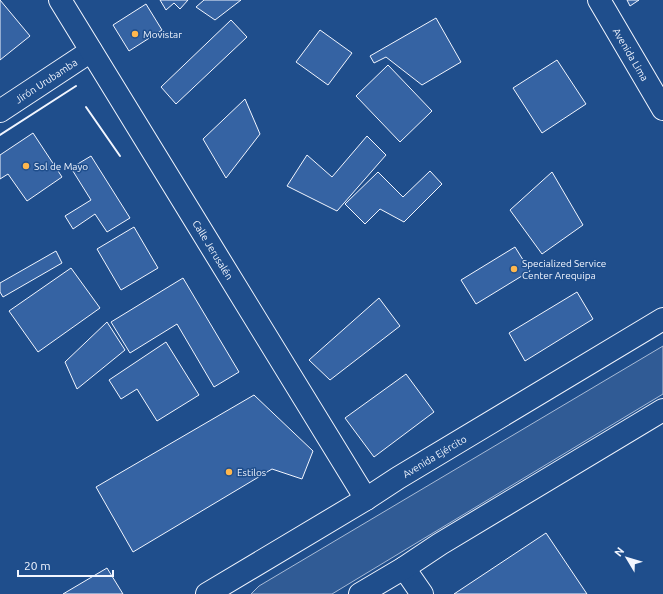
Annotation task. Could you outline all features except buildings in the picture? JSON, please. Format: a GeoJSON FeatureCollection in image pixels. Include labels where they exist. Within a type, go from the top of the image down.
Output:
{"type":"FeatureCollection","features":[{"type":"Feature","properties":{"kind":"main road","name":"Calle Jerusalén"},"geometry":{"type":"LineString","coordinates":[[60,0],[366,500]]}},
{"type":"Feature","properties":{"kind":"main road","name":"Avenida Lima"},"geometry":{"type":"LineString","coordinates":[[599,0],[663,109]]}},
{"type":"Feature","properties":{"kind":"main road","name":"Jirón Urubamba"},"geometry":{"type":"LineString","coordinates":[[0,111],[91,51]]}},
{"type":"Feature","properties":{"kind":"main road","name":"Avenida Ejército"},"geometry":{"type":"LineString","coordinates":[[218,591],[366,500],[398,478],[663,319]]}},
{"type":"Feature","properties":{"kind":"main road"},"geometry":{"type":"LineString","coordinates":[[360,594],[404,568],[440,544],[663,410]]}},
{"type":"Feature","properties":{"kind":"main road"},"geometry":{"type":"LineString","coordinates":[[404,568],[422,594]]}},
{"type":"Feature","properties":{"kind":"shaded area"},"geometry":{"type":"Polygon","coordinates":[[[663,346],[663,394],[332,594],[251,594],[259,586],[663,346]]]}},
{"type":"Feature","properties":{"kind":"wall"},"geometry":{"type":"LineString","coordinates":[[0,135],[76,86]]}},
{"type":"Feature","properties":{"kind":"wall"},"geometry":{"type":"LineString","coordinates":[[86,107],[120,156]]}},
{"type":"Feature","properties":{"kind":"place","name":"Movistar"},"geometry":{"type":"Point","coordinates":[135,34]}},
{"type":"Feature","properties":{"kind":"place","name":"Sol de Mayo"},"geometry":{"type":"Point","coordinates":[26,166]}},
{"type":"Feature","properties":{"kind":"place","name":"Specialized Service Center Arequipa"},"geometry":{"type":"Point","coordinates":[514,269]}},
{"type":"Feature","properties":{"kind":"place","name":"Estilos"},"geometry":{"type":"Point","coordinates":[229,472]}}]}
